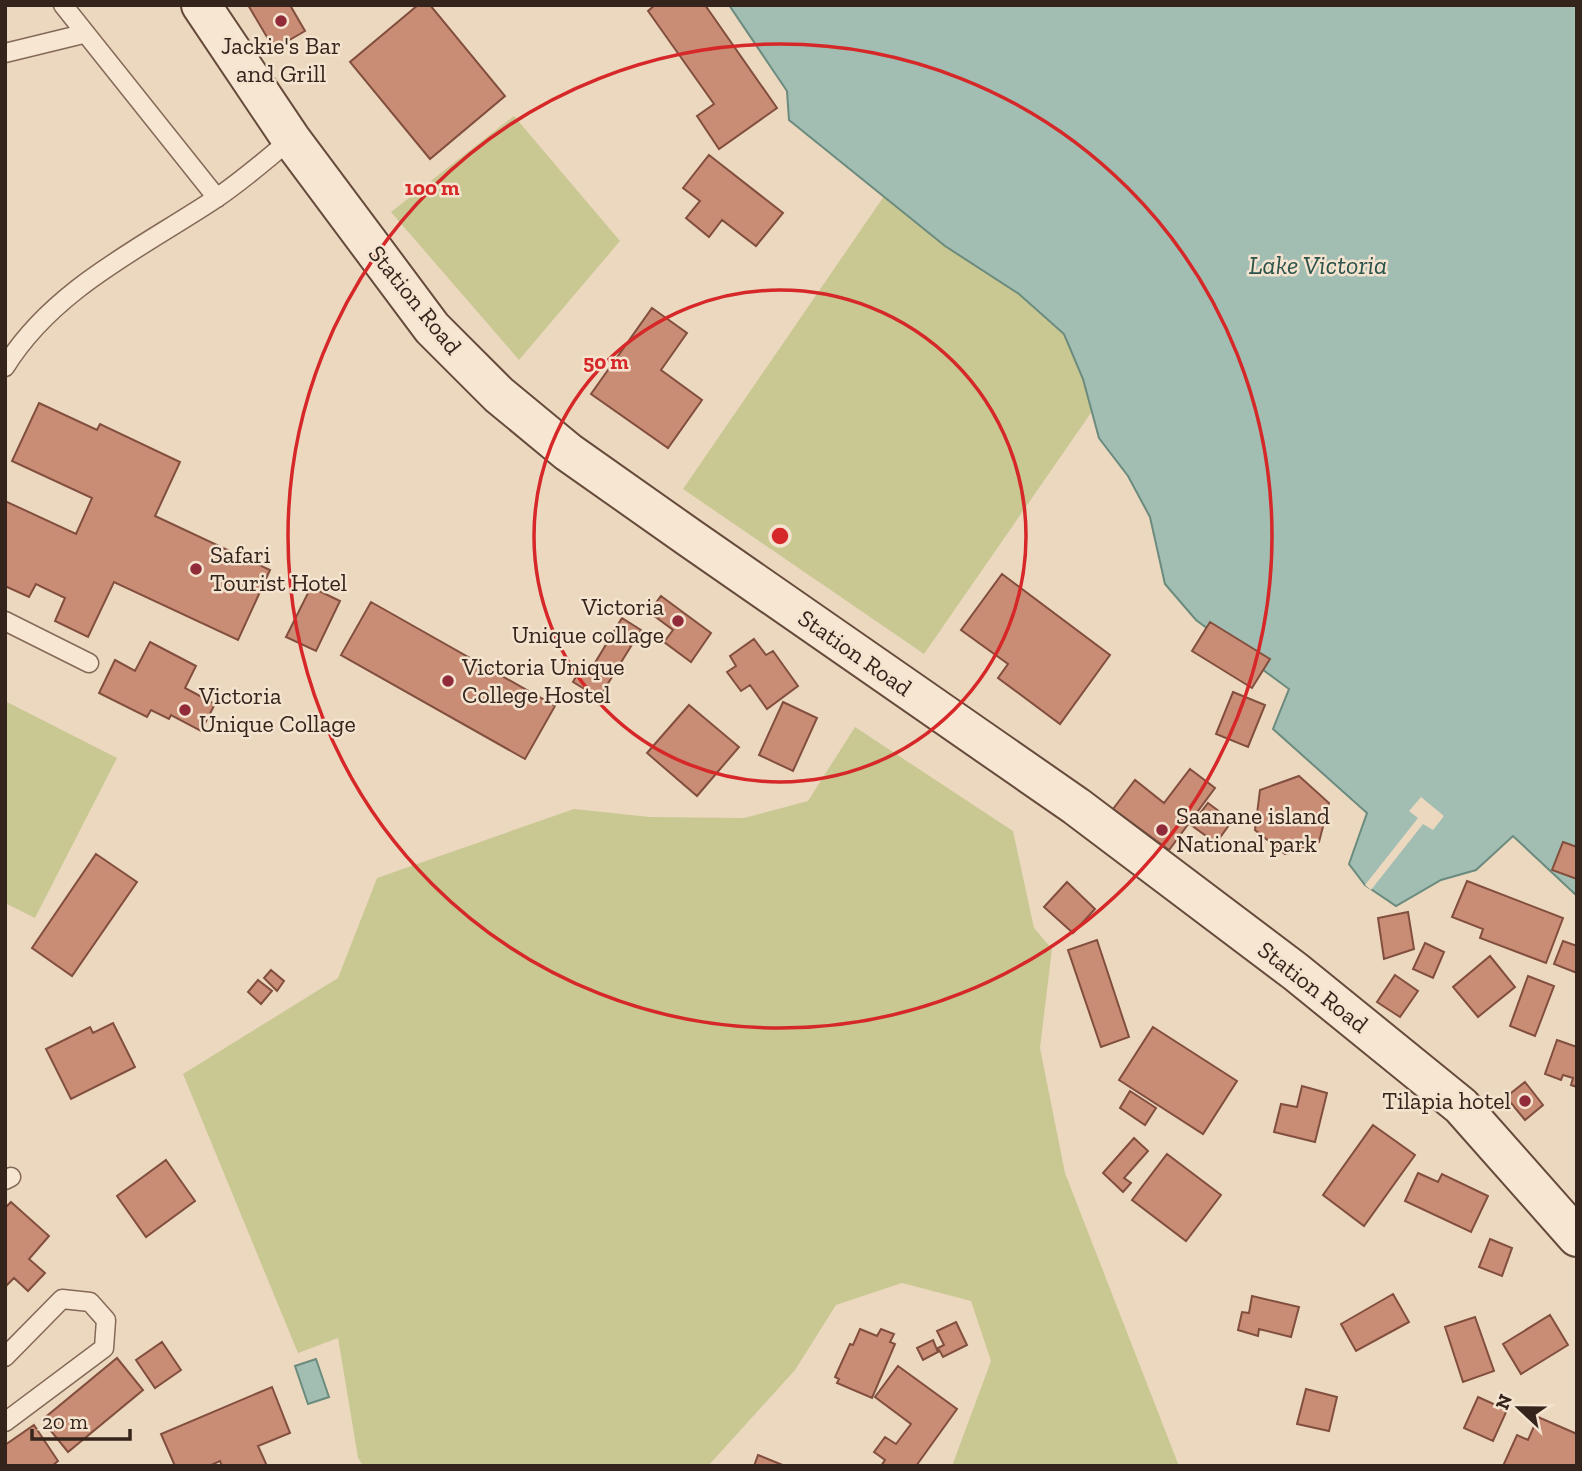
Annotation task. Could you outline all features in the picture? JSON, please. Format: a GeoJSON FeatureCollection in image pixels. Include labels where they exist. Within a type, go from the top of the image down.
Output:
{"type":"FeatureCollection","features":[{"type":"Feature","properties":{"kind":"street","name":"Station Road"},"geometry":{"type":"LineString","coordinates":[[201,5],[291,139],[432,328],[499,396],[568,452],[1076,806],[1318,989],[1461,1105],[1577,1237]]}},
{"type":"Feature","properties":{"kind":"lane"},"geometry":{"type":"LineString","coordinates":[[63,5],[83,34],[217,198]]}},
{"type":"Feature","properties":{"kind":"lane"},"geometry":{"type":"LineString","coordinates":[[5,53],[83,34]]}},
{"type":"Feature","properties":{"kind":"lane"},"geometry":{"type":"LineString","coordinates":[[5,367],[15,351],[58,304],[127,253],[217,198],[291,139]]}},
{"type":"Feature","properties":{"kind":"lane"},"geometry":{"type":"LineString","coordinates":[[5,621],[89,663]]}},
{"type":"Feature","properties":{"kind":"lane"},"geometry":{"type":"LineString","coordinates":[[5,1357],[62,1299],[90,1302],[106,1320],[104,1349],[5,1422]]}},
{"type":"Feature","properties":{"kind":"shaded area"},"geometry":{"type":"Polygon","coordinates":[[[514,116],[620,241],[519,360],[391,212],[514,116]]]}},
{"type":"Feature","properties":{"kind":"shaded area"},"geometry":{"type":"Polygon","coordinates":[[[893,183],[1122,368],[924,654],[683,489],[893,183]]]}},
{"type":"Feature","properties":{"kind":"shaded area"},"geometry":{"type":"Polygon","coordinates":[[[5,701],[117,758],[35,918],[5,903],[5,701]]]}},
{"type":"Feature","properties":{"kind":"shaded area"},"geometry":{"type":"Polygon","coordinates":[[[855,727],[1013,831],[1034,928],[1052,949],[1040,1048],[1065,1173],[1179,1466],[952,1466],[991,1361],[971,1301],[902,1283],[836,1305],[795,1370],[708,1466],[363,1466],[358,1458],[338,1338],[298,1353],[183,1074],[338,978],[377,878],[574,809],[650,817],[744,818],[808,801],[855,727]]]}},
{"type":"Feature","properties":{"kind":"water","name":"Lake Victoria"},"geometry":{"type":"Polygon","coordinates":[[[729,5],[1577,5],[1577,896],[1513,836],[1476,870],[1441,880],[1396,906],[1365,885],[1349,864],[1367,813],[1273,729],[1289,689],[1196,620],[1165,584],[1150,517],[1128,476],[1099,438],[1083,379],[1064,334],[1019,294],[945,246],[789,120],[787,91],[729,5]]]}},
{"type":"Feature","properties":{"kind":"water"},"geometry":{"type":"Polygon","coordinates":[[[316,1359],[329,1397],[308,1404],[295,1366],[316,1359]]]}},
{"type":"Feature","properties":{"kind":"pier"},"geometry":{"type":"Polygon","coordinates":[[[1421,797],[1444,816],[1433,830],[1423,824],[1371,890],[1365,885],[1418,818],[1409,811],[1421,797]]]}},
{"type":"Feature","properties":{"kind":"building"},"geometry":{"type":"Polygon","coordinates":[[[248,5],[290,5],[305,31],[274,49],[248,5]]]}},
{"type":"Feature","properties":{"kind":"building"},"geometry":{"type":"Polygon","coordinates":[[[418,5],[430,5],[505,96],[430,159],[350,62],[418,5]]]}},
{"type":"Feature","properties":{"kind":"building"},"geometry":{"type":"Polygon","coordinates":[[[655,5],[705,5],[777,108],[719,149],[697,116],[714,104],[648,11],[655,5]]]}},
{"type":"Feature","properties":{"kind":"building"},"geometry":{"type":"Polygon","coordinates":[[[709,155],[783,213],[756,246],[722,220],[709,237],[686,218],[700,201],[683,188],[709,155]]]}},
{"type":"Feature","properties":{"kind":"building"},"geometry":{"type":"Polygon","coordinates":[[[652,308],[687,333],[661,370],[702,400],[668,448],[591,394],[652,308]]]}},
{"type":"Feature","properties":{"kind":"building"},"geometry":{"type":"Polygon","coordinates":[[[39,403],[97,430],[100,424],[180,462],[155,516],[270,570],[238,640],[114,582],[88,637],[55,621],[65,598],[36,584],[29,597],[5,586],[5,501],[76,534],[92,498],[12,461],[39,403]]]}},
{"type":"Feature","properties":{"kind":"building"},"geometry":{"type":"Polygon","coordinates":[[[1002,574],[1110,655],[1060,724],[998,678],[1008,664],[961,630],[1002,574]]]}},
{"type":"Feature","properties":{"kind":"building"},"geometry":{"type":"Polygon","coordinates":[[[311,587],[340,601],[316,651],[286,637],[311,587]]]}},
{"type":"Feature","properties":{"kind":"building","name":"Victoria Unique collage"},"geometry":{"type":"Polygon","coordinates":[[[661,596],[711,633],[691,662],[664,642],[673,630],[649,612],[661,596]]]}},
{"type":"Feature","properties":{"kind":"building","name":"Victoria Unique College Hostel"},"geometry":{"type":"Polygon","coordinates":[[[371,602],[555,706],[525,759],[341,655],[371,602]]]}},
{"type":"Feature","properties":{"kind":"building"},"geometry":{"type":"Polygon","coordinates":[[[622,618],[641,630],[599,698],[573,682],[582,666],[590,671],[622,618]]]}},
{"type":"Feature","properties":{"kind":"building"},"geometry":{"type":"Polygon","coordinates":[[[1210,622],[1270,659],[1252,688],[1192,651],[1210,622]]]}},
{"type":"Feature","properties":{"kind":"building","name":"Victoria Unique Collage"},"geometry":{"type":"Polygon","coordinates":[[[754,639],[766,655],[773,651],[798,686],[767,709],[750,685],[741,691],[727,672],[736,666],[730,656],[754,639]]]}},
{"type":"Feature","properties":{"kind":"building","name":"Victoria Unique Collage"},"geometry":{"type":"Polygon","coordinates":[[[150,642],[196,666],[185,688],[215,704],[201,731],[171,715],[169,719],[151,710],[147,717],[99,693],[115,660],[135,671],[150,642]]]}},
{"type":"Feature","properties":{"kind":"building"},"geometry":{"type":"Polygon","coordinates":[[[1233,692],[1265,705],[1248,747],[1216,734],[1233,692]]]}},
{"type":"Feature","properties":{"kind":"building"},"geometry":{"type":"Polygon","coordinates":[[[783,702],[817,718],[793,771],[759,755],[783,702]]]}},
{"type":"Feature","properties":{"kind":"building","name":"Victoria Unique Collage"},"geometry":{"type":"Polygon","coordinates":[[[689,705],[739,747],[697,796],[647,753],[689,705]]]}},
{"type":"Feature","properties":{"kind":"building","name":"Saanane island National park"},"geometry":{"type":"Polygon","coordinates":[[[1190,769],[1215,788],[1169,850],[1113,809],[1135,780],[1164,803],[1190,769]]]}},
{"type":"Feature","properties":{"kind":"building"},"geometry":{"type":"Polygon","coordinates":[[[1299,776],[1329,803],[1319,842],[1285,854],[1255,830],[1260,790],[1299,776]]]}},
{"type":"Feature","properties":{"kind":"building"},"geometry":{"type":"Polygon","coordinates":[[[1208,803],[1232,821],[1216,843],[1191,825],[1208,803]]]}},
{"type":"Feature","properties":{"kind":"building"},"geometry":{"type":"Polygon","coordinates":[[[1563,842],[1577,847],[1577,879],[1552,870],[1563,842]]]}},
{"type":"Feature","properties":{"kind":"building"},"geometry":{"type":"Polygon","coordinates":[[[96,854],[137,882],[72,976],[32,948],[96,854]]]}},
{"type":"Feature","properties":{"kind":"building"},"geometry":{"type":"Polygon","coordinates":[[[1467,881],[1563,918],[1546,963],[1480,938],[1483,929],[1452,917],[1467,881]]]}},
{"type":"Feature","properties":{"kind":"building"},"geometry":{"type":"Polygon","coordinates":[[[1067,882],[1095,909],[1073,933],[1044,907],[1067,882]]]}},
{"type":"Feature","properties":{"kind":"building"},"geometry":{"type":"Polygon","coordinates":[[[1408,912],[1414,949],[1384,959],[1378,918],[1408,912]]]}},
{"type":"Feature","properties":{"kind":"building"},"geometry":{"type":"Polygon","coordinates":[[[1097,940],[1129,1037],[1101,1047],[1068,950],[1097,940]]]}},
{"type":"Feature","properties":{"kind":"building"},"geometry":{"type":"Polygon","coordinates":[[[1563,941],[1577,946],[1577,973],[1554,964],[1563,941]]]}},
{"type":"Feature","properties":{"kind":"building"},"geometry":{"type":"Polygon","coordinates":[[[1425,943],[1444,952],[1433,978],[1413,969],[1425,943]]]}},
{"type":"Feature","properties":{"kind":"building"},"geometry":{"type":"Polygon","coordinates":[[[1490,956],[1515,987],[1478,1017],[1453,987],[1490,956]]]}},
{"type":"Feature","properties":{"kind":"building"},"geometry":{"type":"Polygon","coordinates":[[[271,970],[284,981],[277,991],[264,978],[271,970]]]}},
{"type":"Feature","properties":{"kind":"building"},"geometry":{"type":"Polygon","coordinates":[[[1395,975],[1418,991],[1400,1017],[1377,1002],[1395,975]]]}},
{"type":"Feature","properties":{"kind":"building"},"geometry":{"type":"Polygon","coordinates":[[[1528,976],[1554,986],[1535,1036],[1510,1026],[1528,976]]]}},
{"type":"Feature","properties":{"kind":"building"},"geometry":{"type":"Polygon","coordinates":[[[258,980],[272,991],[261,1004],[248,992],[258,980]]]}},
{"type":"Feature","properties":{"kind":"building"},"geometry":{"type":"Polygon","coordinates":[[[113,1023],[135,1067],[71,1099],[46,1049],[90,1027],[93,1033],[113,1023]]]}},
{"type":"Feature","properties":{"kind":"building"},"geometry":{"type":"Polygon","coordinates":[[[1153,1027],[1237,1081],[1203,1134],[1119,1080],[1153,1027]]]}},
{"type":"Feature","properties":{"kind":"building"},"geometry":{"type":"Polygon","coordinates":[[[1557,1040],[1577,1047],[1577,1087],[1571,1085],[1573,1078],[1563,1075],[1561,1080],[1545,1074],[1557,1040]]]}},
{"type":"Feature","properties":{"kind":"building","name":"Tilapia hotel"},"geometry":{"type":"Polygon","coordinates":[[[1525,1082],[1543,1105],[1525,1120],[1506,1097],[1525,1082]]]}},
{"type":"Feature","properties":{"kind":"building"},"geometry":{"type":"Polygon","coordinates":[[[1302,1086],[1327,1093],[1315,1142],[1274,1132],[1281,1104],[1297,1107],[1302,1086]]]}},
{"type":"Feature","properties":{"kind":"building"},"geometry":{"type":"Polygon","coordinates":[[[1130,1091],[1156,1108],[1145,1125],[1120,1108],[1130,1091]]]}},
{"type":"Feature","properties":{"kind":"building"},"geometry":{"type":"Polygon","coordinates":[[[1373,1125],[1415,1155],[1364,1226],[1323,1195],[1373,1125]]]}},
{"type":"Feature","properties":{"kind":"building"},"geometry":{"type":"Polygon","coordinates":[[[1134,1138],[1148,1151],[1124,1178],[1131,1183],[1123,1192],[1103,1173],[1134,1138]]]}},
{"type":"Feature","properties":{"kind":"building"},"geometry":{"type":"Polygon","coordinates":[[[1167,1154],[1221,1195],[1186,1241],[1132,1200],[1167,1154]]]}},
{"type":"Feature","properties":{"kind":"building"},"geometry":{"type":"Polygon","coordinates":[[[166,1160],[195,1201],[146,1237],[117,1196],[166,1160]]]}},
{"type":"Feature","properties":{"kind":"building"},"geometry":{"type":"Polygon","coordinates":[[[1418,1173],[1438,1182],[1442,1174],[1488,1196],[1471,1232],[1405,1201],[1418,1173]]]}},
{"type":"Feature","properties":{"kind":"building"},"geometry":{"type":"Polygon","coordinates":[[[11,1202],[49,1236],[29,1259],[45,1273],[28,1291],[14,1278],[5,1287],[5,1208],[11,1202]]]}},
{"type":"Feature","properties":{"kind":"building"},"geometry":{"type":"Polygon","coordinates":[[[1490,1239],[1512,1248],[1502,1276],[1479,1267],[1490,1239]]]}},
{"type":"Feature","properties":{"kind":"building"},"geometry":{"type":"Polygon","coordinates":[[[1393,1294],[1409,1322],[1356,1351],[1341,1324],[1393,1294]]]}},
{"type":"Feature","properties":{"kind":"building"},"geometry":{"type":"Polygon","coordinates":[[[1252,1296],[1299,1307],[1291,1337],[1259,1329],[1258,1336],[1238,1330],[1242,1312],[1249,1313],[1252,1296]]]}},
{"type":"Feature","properties":{"kind":"building"},"geometry":{"type":"Polygon","coordinates":[[[1550,1315],[1568,1345],[1521,1374],[1503,1344],[1550,1315]]]}},
{"type":"Feature","properties":{"kind":"building"},"geometry":{"type":"Polygon","coordinates":[[[1475,1317],[1494,1371],[1463,1382],[1445,1327],[1475,1317]]]}},
{"type":"Feature","properties":{"kind":"building"},"geometry":{"type":"Polygon","coordinates":[[[956,1322],[967,1345],[943,1357],[938,1348],[944,1345],[937,1331],[956,1322]]]}},
{"type":"Feature","properties":{"kind":"building"},"geometry":{"type":"Polygon","coordinates":[[[860,1329],[877,1336],[881,1329],[894,1334],[890,1342],[895,1344],[872,1398],[837,1383],[839,1379],[835,1377],[860,1329]]]}},
{"type":"Feature","properties":{"kind":"building"},"geometry":{"type":"Polygon","coordinates":[[[933,1340],[938,1352],[923,1360],[917,1348],[933,1340]]]}},
{"type":"Feature","properties":{"kind":"building"},"geometry":{"type":"Polygon","coordinates":[[[162,1342],[181,1370],[155,1388],[136,1360],[162,1342]]]}},
{"type":"Feature","properties":{"kind":"building"},"geometry":{"type":"Polygon","coordinates":[[[117,1358],[143,1390],[68,1452],[42,1420],[117,1358]]]}},
{"type":"Feature","properties":{"kind":"building"},"geometry":{"type":"Polygon","coordinates":[[[898,1366],[957,1409],[916,1466],[881,1466],[885,1460],[874,1452],[885,1437],[896,1444],[911,1424],[875,1397],[898,1366]]]}},
{"type":"Feature","properties":{"kind":"building"},"geometry":{"type":"Polygon","coordinates":[[[272,1387],[290,1433],[258,1446],[267,1466],[222,1466],[220,1461],[209,1466],[175,1466],[161,1434],[272,1387]]]}},
{"type":"Feature","properties":{"kind":"building"},"geometry":{"type":"Polygon","coordinates":[[[1306,1389],[1337,1397],[1329,1431],[1297,1424],[1306,1389]]]}},
{"type":"Feature","properties":{"kind":"building"},"geometry":{"type":"Polygon","coordinates":[[[1478,1397],[1507,1410],[1493,1441],[1464,1428],[1478,1397]]]}},
{"type":"Feature","properties":{"kind":"building"},"geometry":{"type":"Polygon","coordinates":[[[1538,1417],[1577,1434],[1577,1466],[1503,1466],[1517,1435],[1528,1440],[1538,1417]]]}},
{"type":"Feature","properties":{"kind":"building"},"geometry":{"type":"Polygon","coordinates":[[[34,1425],[58,1461],[52,1466],[5,1466],[5,1445],[34,1425]]]}},
{"type":"Feature","properties":{"kind":"building"},"geometry":{"type":"Polygon","coordinates":[[[758,1455],[785,1466],[754,1466],[758,1455]]]}},
{"type":"Feature","properties":{"kind":"place","name":"Jackie's Bar and Grill"},"geometry":{"type":"Point","coordinates":[281,21]}},
{"type":"Feature","properties":{"kind":"place","name":"Safari Tourist Hotel"},"geometry":{"type":"Point","coordinates":[196,569]}},
{"type":"Feature","properties":{"kind":"place","name":"Victoria Unique collage"},"geometry":{"type":"Point","coordinates":[678,621]}},
{"type":"Feature","properties":{"kind":"place","name":"Victoria Unique College Hostel"},"geometry":{"type":"Point","coordinates":[448,681]}},
{"type":"Feature","properties":{"kind":"place","name":"Victoria Unique Collage"},"geometry":{"type":"Point","coordinates":[185,710]}},
{"type":"Feature","properties":{"kind":"place","name":"Saanane island National park"},"geometry":{"type":"Point","coordinates":[1162,830]}},
{"type":"Feature","properties":{"kind":"place","name":"Tilapia hotel"},"geometry":{"type":"Point","coordinates":[1525,1101]}}]}
